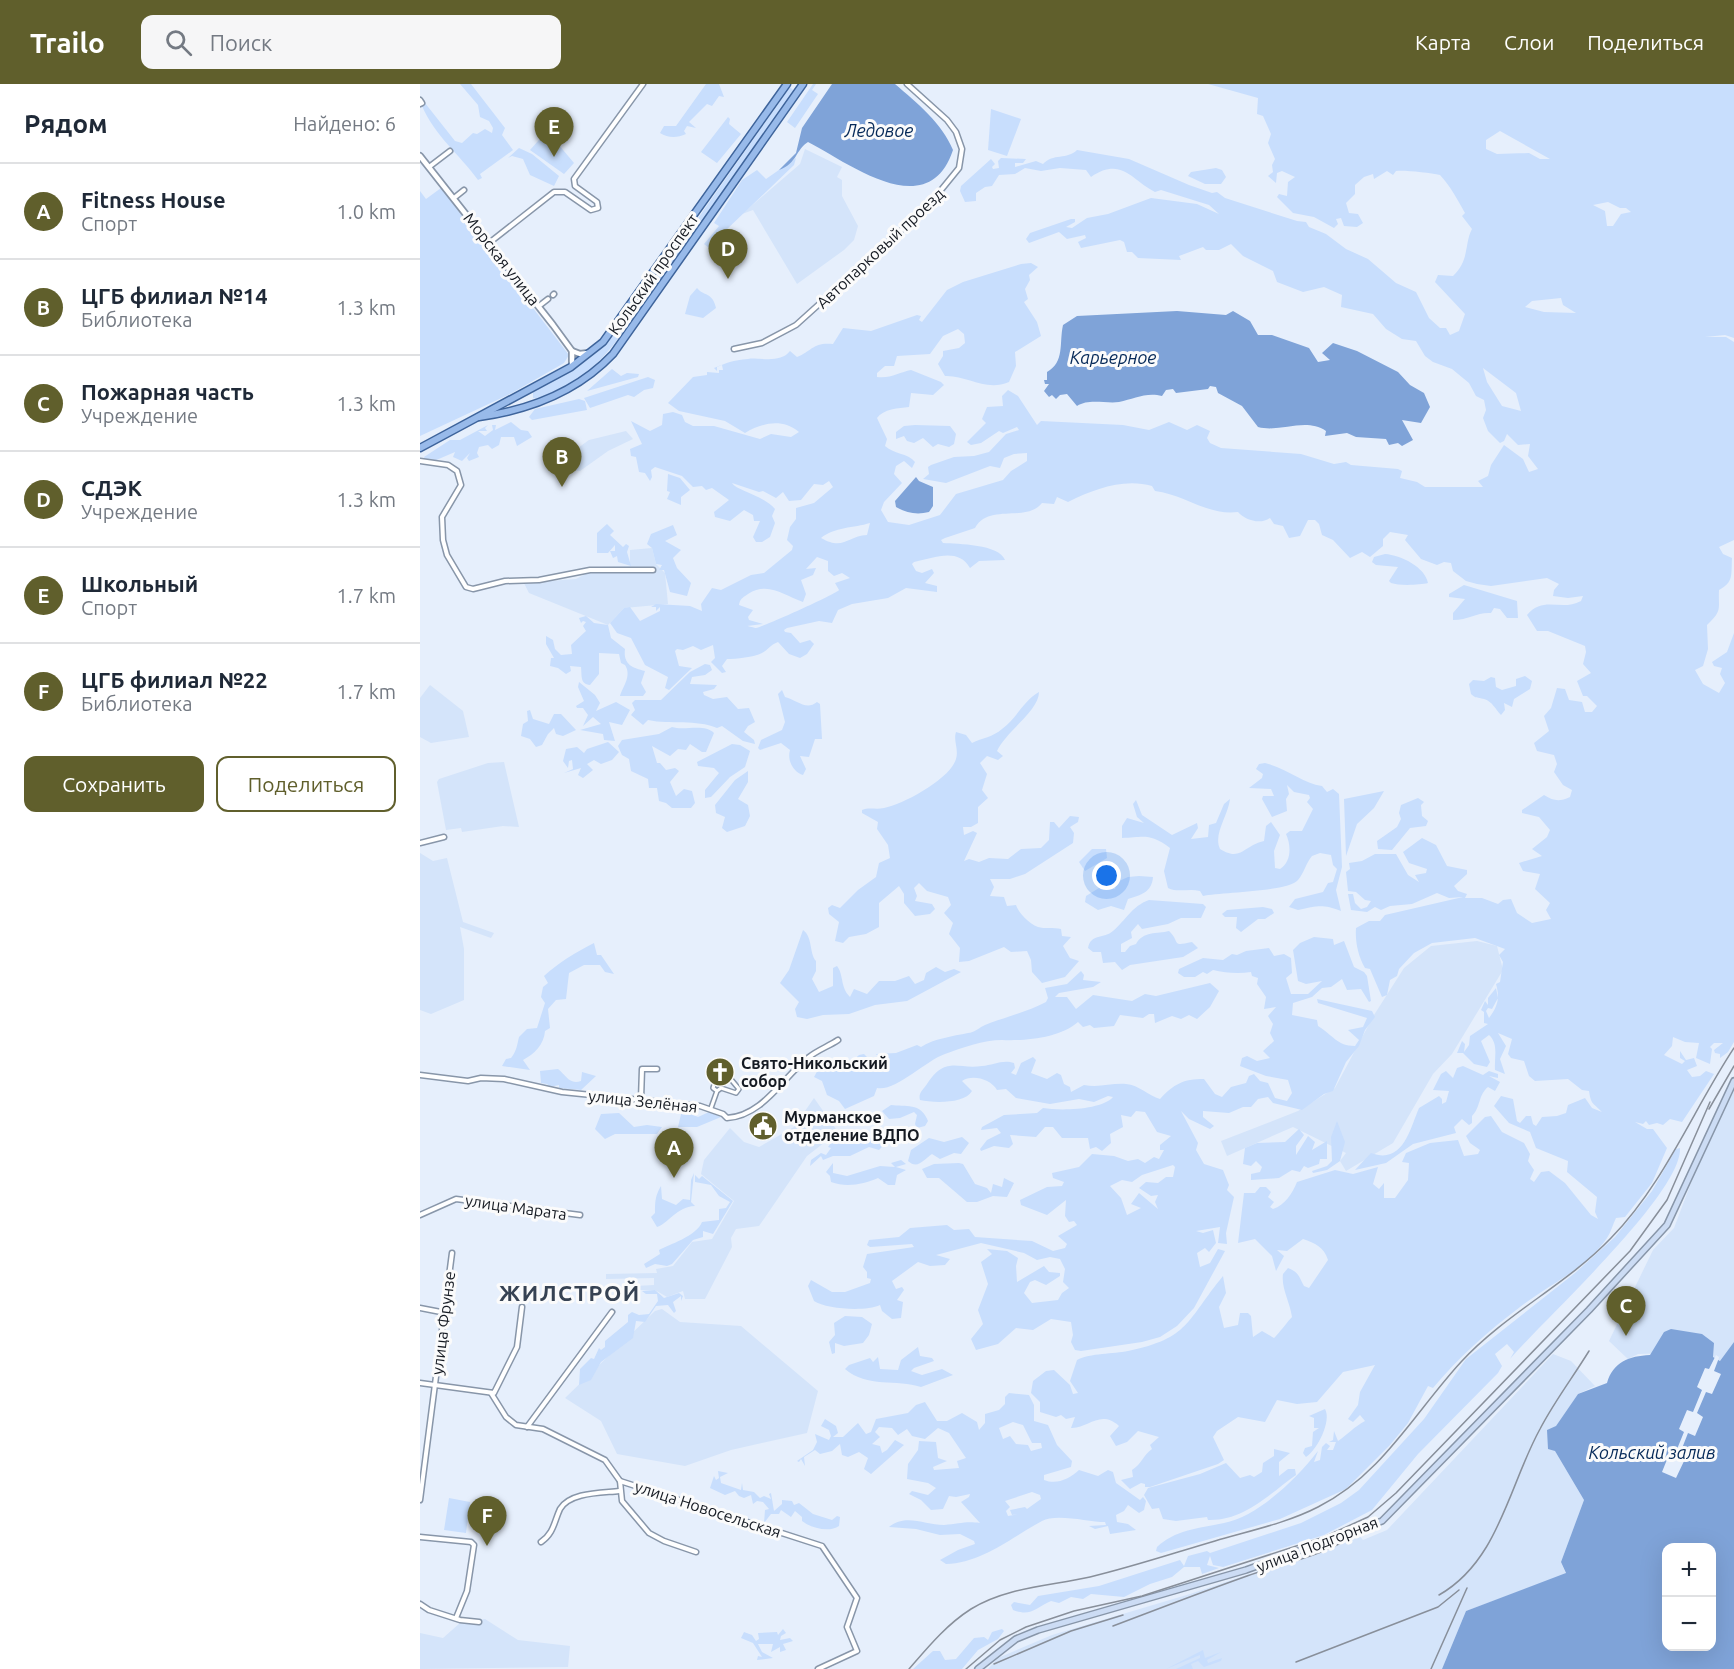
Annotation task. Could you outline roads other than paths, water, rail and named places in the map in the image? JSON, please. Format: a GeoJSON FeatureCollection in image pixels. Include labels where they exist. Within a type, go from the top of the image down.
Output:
{"type":"FeatureCollection","features":[{"type":"Feature","properties":{"kind":"main road","name":"Кольский проспект"},"geometry":{"type":"LineString","coordinates":[[420,448],[571,367],[591,353],[624,316],[787,84]]}},
{"type":"Feature","properties":{"kind":"main road","name":"Кольский проспект"},"geometry":{"type":"LineString","coordinates":[[478,418],[538,402],[568,391],[592,375],[613,354],[803,84]]}},
{"type":"Feature","properties":{"kind":"main road"},"geometry":{"type":"LineString","coordinates":[[624,316],[633,317],[633,325]]}},
{"type":"Feature","properties":{"kind":"main road"},"geometry":{"type":"LineString","coordinates":[[538,385],[528,396],[532,401],[538,402]]}},
{"type":"Feature","properties":{"kind":"main road","name":"улица Подгорная"},"geometry":{"type":"LineString","coordinates":[[978,1669],[1016,1639],[1069,1620],[1154,1598],[1291,1556],[1382,1521],[1605,1294],[1672,1218],[1701,1147],[1734,1081]]}},
{"type":"Feature","properties":{"kind":"main road","name":"улица Подгорная"},"geometry":{"type":"LineString","coordinates":[[984,1669],[1006,1646]]}},
{"type":"Feature","properties":{"kind":"street","name":"Автопарковый проезд"},"geometry":{"type":"LineString","coordinates":[[734,349],[779,335],[809,314],[928,206],[959,168],[962,149],[956,132],[947,120],[907,84]]}},
{"type":"Feature","properties":{"kind":"street"},"geometry":{"type":"LineString","coordinates":[[489,243],[554,192],[565,192],[591,210],[598,208],[597,202],[575,186],[574,179],[640,85]]}},
{"type":"Feature","properties":{"kind":"street"},"geometry":{"type":"LineString","coordinates":[[429,167],[450,151]]}},
{"type":"Feature","properties":{"kind":"street","name":"Морская улица"},"geometry":{"type":"LineString","coordinates":[[420,156],[572,351]]}},
{"type":"Feature","properties":{"kind":"street"},"geometry":{"type":"LineString","coordinates":[[454,198],[464,190]]}},
{"type":"Feature","properties":{"kind":"street"},"geometry":{"type":"LineString","coordinates":[[539,306],[548,299]]}},
{"type":"Feature","properties":{"kind":"street"},"geometry":{"type":"LineString","coordinates":[[571,367],[572,351],[580,354],[591,353]]}},
{"type":"Feature","properties":{"kind":"street"},"geometry":{"type":"LineString","coordinates":[[420,461],[448,465],[457,471],[461,485],[442,517],[443,540],[447,555],[466,587],[473,589],[505,581],[538,579],[590,570],[653,570]]}},
{"type":"Feature","properties":{"kind":"street"},"geometry":{"type":"LineString","coordinates":[[420,843],[444,837]]}},
{"type":"Feature","properties":{"kind":"street","name":"улица Зелёная"},"geometry":{"type":"LineString","coordinates":[[420,1075],[468,1081],[481,1078],[504,1079],[561,1092],[711,1108],[727,1118],[738,1118],[750,1112],[810,1055],[838,1040]]}},
{"type":"Feature","properties":{"kind":"street"},"geometry":{"type":"LineString","coordinates":[[641,1099],[642,1069],[657,1069]]}},
{"type":"Feature","properties":{"kind":"street"},"geometry":{"type":"LineString","coordinates":[[711,1108],[717,1091],[722,1088],[735,1093],[739,1089],[724,1071],[718,1071],[713,1088],[717,1091]]}},
{"type":"Feature","properties":{"kind":"street","name":"улица Марата"},"geometry":{"type":"LineString","coordinates":[[420,1215],[456,1199],[580,1215]]}},
{"type":"Feature","properties":{"kind":"street","name":"улица Фрунзе"},"geometry":{"type":"LineString","coordinates":[[420,1500],[452,1253]]}},
{"type":"Feature","properties":{"kind":"street"},"geometry":{"type":"LineString","coordinates":[[420,1383],[491,1393],[497,1390],[517,1347],[522,1307]]}},
{"type":"Feature","properties":{"kind":"street"},"geometry":{"type":"LineString","coordinates":[[420,1308],[446,1312]]}},
{"type":"Feature","properties":{"kind":"street"},"geometry":{"type":"LineString","coordinates":[[527,1428],[612,1312]]}},
{"type":"Feature","properties":{"kind":"street","name":"улица Новосельская"},"geometry":{"type":"LineString","coordinates":[[491,1393],[506,1417],[516,1425],[543,1429],[605,1460],[620,1481],[822,1546],[857,1598],[847,1627],[857,1651],[818,1669]]}},
{"type":"Feature","properties":{"kind":"street"},"geometry":{"type":"LineString","coordinates":[[420,1461],[426,1462]]}},
{"type":"Feature","properties":{"kind":"street"},"geometry":{"type":"LineString","coordinates":[[620,1481],[619,1491],[622,1501],[649,1533],[696,1552]]}},
{"type":"Feature","properties":{"kind":"street"},"geometry":{"type":"LineString","coordinates":[[541,1542],[549,1536],[561,1507],[568,1501],[590,1494],[619,1491]]}},
{"type":"Feature","properties":{"kind":"street"},"geometry":{"type":"LineString","coordinates":[[420,1537],[471,1542],[474,1547],[467,1591],[456,1618]]}},
{"type":"Feature","properties":{"kind":"street"},"geometry":{"type":"LineString","coordinates":[[420,1604],[429,1610],[478,1622]]}},
{"type":"Feature","properties":{"kind":"water","name":"Ледовое"},"geometry":{"type":"Polygon","coordinates":[[[832,84],[895,84],[928,114],[948,140],[953,150],[941,172],[926,183],[907,186],[886,182],[865,174],[808,142],[789,164],[779,170],[796,153],[802,128],[832,84]]]}},
{"type":"Feature","properties":{"kind":"water","name":"Карьерное"},"geometry":{"type":"Polygon","coordinates":[[[1177,311],[1226,315],[1233,311],[1250,321],[1258,335],[1272,335],[1309,348],[1318,362],[1330,360],[1322,353],[1333,343],[1357,351],[1398,372],[1410,385],[1424,393],[1430,407],[1421,423],[1402,420],[1413,440],[1402,446],[1398,443],[1389,445],[1386,439],[1356,437],[1347,433],[1325,436],[1326,431],[1310,425],[1258,427],[1242,406],[1218,393],[1216,387],[1210,386],[1208,389],[1176,393],[1173,389],[1166,390],[1162,396],[1145,395],[1119,402],[1092,402],[1077,406],[1067,394],[1060,395],[1056,399],[1052,395],[1049,397],[1044,391],[1049,384],[1045,384],[1044,380],[1047,380],[1047,372],[1057,363],[1059,357],[1063,325],[1077,316],[1177,311]]]}},
{"type":"Feature","properties":{"kind":"water"},"geometry":{"type":"Polygon","coordinates":[[[916,477],[919,481],[933,487],[933,506],[929,512],[912,513],[896,507],[895,501],[916,477]]]}},
{"type":"Feature","properties":{"kind":"water","name":"Кольский залив"},"geometry":{"type":"Polygon","coordinates":[[[1671,1329],[1702,1334],[1714,1343],[1713,1357],[1720,1361],[1734,1342],[1734,1669],[1442,1669],[1466,1611],[1566,1573],[1561,1562],[1584,1500],[1555,1451],[1548,1449],[1547,1430],[1556,1426],[1578,1394],[1607,1383],[1613,1370],[1623,1362],[1635,1357],[1650,1355],[1664,1332],[1671,1329]]]}},
{"type":"Feature","properties":{"kind":"railway"},"geometry":{"type":"LineString","coordinates":[[909,1669],[953,1622],[971,1609],[999,1596],[1106,1573],[1268,1526],[1306,1513],[1341,1494],[1379,1461],[1461,1362],[1478,1345],[1593,1255],[1630,1217],[1677,1146],[1734,1048]]}},
{"type":"Feature","properties":{"kind":"railway"},"geometry":{"type":"LineString","coordinates":[[1709,1109],[1734,1066]]}},
{"type":"Feature","properties":{"kind":"railway"},"geometry":{"type":"LineString","coordinates":[[966,1669],[1000,1640],[1026,1627],[1074,1611],[1142,1596],[1324,1537],[1368,1517],[1396,1493],[1630,1251],[1667,1200],[1710,1102]]}},
{"type":"Feature","properties":{"kind":"railway"},"geometry":{"type":"LineString","coordinates":[[1439,1595],[1476,1563],[1489,1542],[1540,1429],[1589,1351]]}},
{"type":"Feature","properties":{"kind":"railway"},"geometry":{"type":"LineString","coordinates":[[1113,1626],[1247,1576],[1314,1555],[1345,1541],[1372,1519]]}},
{"type":"Feature","properties":{"kind":"railway"},"geometry":{"type":"LineString","coordinates":[[1431,1669],[1467,1588]]}},
{"type":"Feature","properties":{"kind":"railway"},"geometry":{"type":"LineString","coordinates":[[1296,1662],[1438,1607],[1459,1590]]}},
{"type":"Feature","properties":{"kind":"railway"},"geometry":{"type":"LineString","coordinates":[[994,1664],[1071,1631],[1123,1615]]}},
{"type":"Feature","properties":{"kind":"place","name":"Школьный"},"geometry":{"type":"Point","coordinates":[554,157]}},
{"type":"Feature","properties":{"kind":"place","name":"СДЭК"},"geometry":{"type":"Point","coordinates":[728,279]}},
{"type":"Feature","properties":{"kind":"place","name":"ЦГБ филиал №14"},"geometry":{"type":"Point","coordinates":[562,487]}},
{"type":"Feature","properties":{"kind":"place","name":"Свято-Никольский собор"},"geometry":{"type":"Point","coordinates":[720,1072]}},
{"type":"Feature","properties":{"kind":"place","name":"Мурманское отделение ВДПО"},"geometry":{"type":"Point","coordinates":[763,1126]}},
{"type":"Feature","properties":{"kind":"place","name":"Fitness House"},"geometry":{"type":"Point","coordinates":[674,1178]}},
{"type":"Feature","properties":{"kind":"place","name":"Пожарная часть"},"geometry":{"type":"Point","coordinates":[1626,1336]}},
{"type":"Feature","properties":{"kind":"place","name":"ЦГБ филиал №22"},"geometry":{"type":"Point","coordinates":[487,1546]}},
{"type":"Feature","properties":{"kind":"district","name":"ЖИЛСТРОЙ"},"geometry":{"type":"Point","coordinates":[570,1292]}}]}
